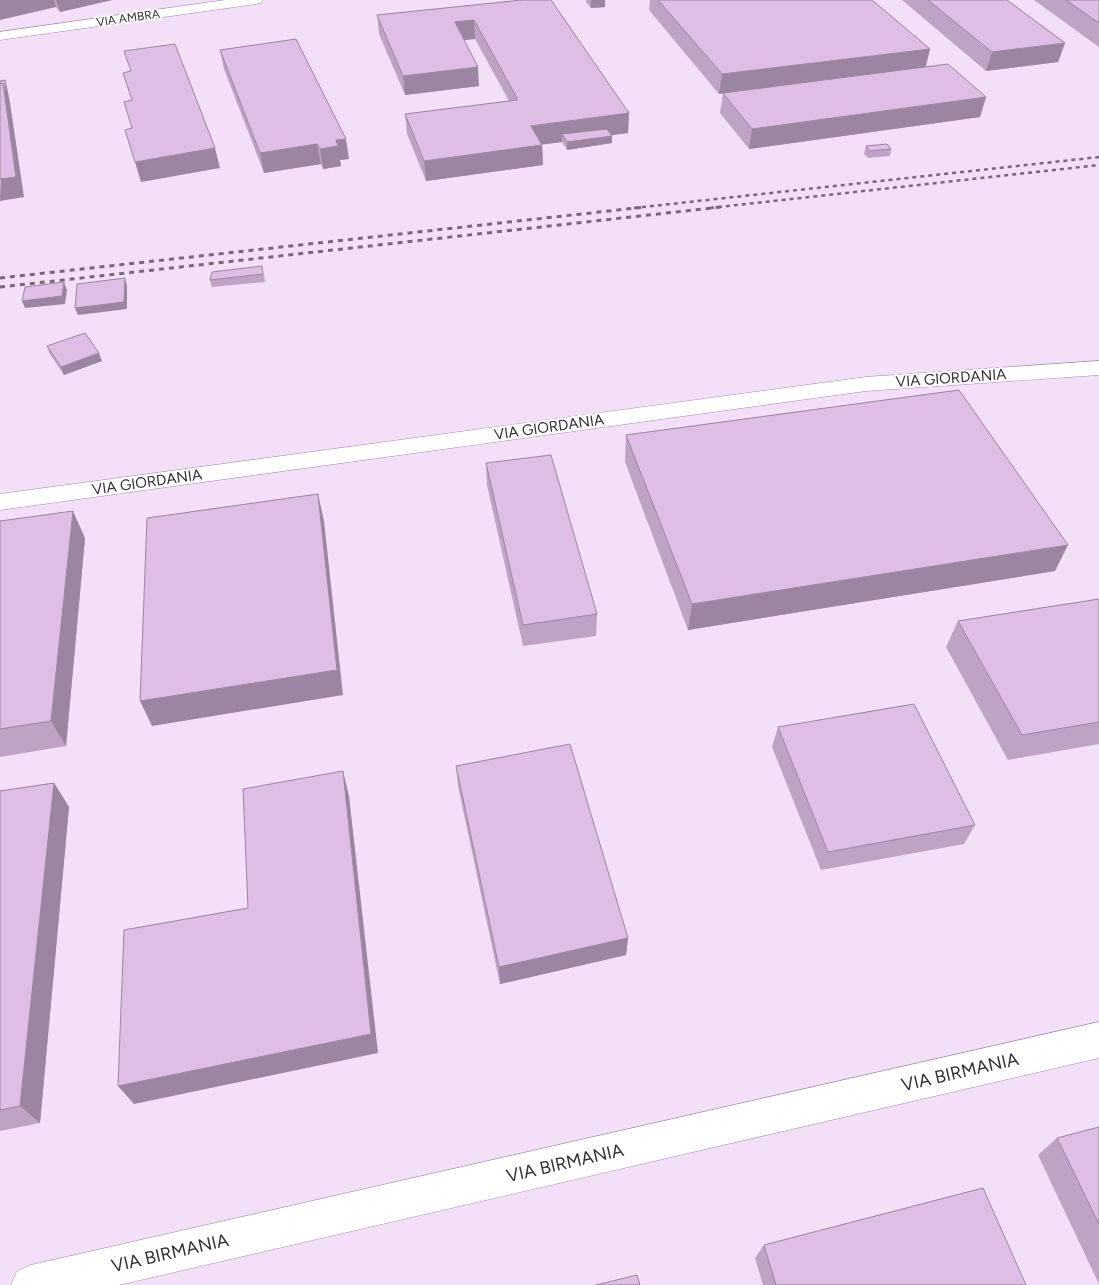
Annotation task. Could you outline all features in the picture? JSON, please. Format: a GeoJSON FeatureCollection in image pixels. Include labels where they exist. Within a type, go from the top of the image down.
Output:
{"type":"FeatureCollection","features":[{"type":"Feature","properties":{"kind":"street","name":"VIA AMBRA"},"geometry":{"type":"LineString","coordinates":[[0,36],[256,0]]}},
{"type":"Feature","properties":{"kind":"street","name":"VIA GIORDANIA"},"geometry":{"type":"LineString","coordinates":[[0,502],[866,384],[1099,368]]}},
{"type":"Feature","properties":{"kind":"street","name":"VIA BIRMANIA"},"geometry":{"type":"LineString","coordinates":[[31,1285],[1099,1040]]}},
{"type":"Feature","properties":{"kind":"building"},"geometry":{"type":"Polygon","coordinates":[[[522,0],[551,0],[629,113],[531,126],[542,145],[424,161],[405,114],[517,100],[517,98],[474,20],[455,22],[478,67],[403,76],[377,15],[522,0]]]}},
{"type":"Feature","properties":{"kind":"building"},"geometry":{"type":"Polygon","coordinates":[[[658,0],[872,0],[930,49],[722,74],[658,0]]]}},
{"type":"Feature","properties":{"kind":"building"},"geometry":{"type":"Polygon","coordinates":[[[928,0],[1007,0],[1065,43],[992,52],[928,0]]]}},
{"type":"Feature","properties":{"kind":"building"},"geometry":{"type":"Polygon","coordinates":[[[1066,0],[1099,0],[1099,23],[1066,0]]]}},
{"type":"Feature","properties":{"kind":"building"},"geometry":{"type":"Polygon","coordinates":[[[296,39],[346,139],[336,140],[338,146],[320,149],[317,144],[260,153],[220,50],[296,39]]]}},
{"type":"Feature","properties":{"kind":"building"},"geometry":{"type":"Polygon","coordinates":[[[175,44],[215,148],[135,162],[125,130],[132,128],[124,102],[132,100],[123,73],[131,71],[124,51],[175,44]]]}},
{"type":"Feature","properties":{"kind":"building"},"geometry":{"type":"Polygon","coordinates":[[[948,64],[986,97],[752,129],[723,93],[948,64]]]}},
{"type":"Feature","properties":{"kind":"building"},"geometry":{"type":"Polygon","coordinates":[[[5,80],[7,96],[3,83],[0,84],[0,81],[5,80]]]}},
{"type":"Feature","properties":{"kind":"building"},"geometry":{"type":"Polygon","coordinates":[[[3,83],[16,177],[0,179],[0,84],[3,83]]]}},
{"type":"Feature","properties":{"kind":"building"},"geometry":{"type":"Polygon","coordinates":[[[607,129],[612,136],[567,142],[562,134],[607,129]]]}},
{"type":"Feature","properties":{"kind":"building"},"geometry":{"type":"Polygon","coordinates":[[[887,144],[891,149],[869,151],[866,146],[887,144]]]}},
{"type":"Feature","properties":{"kind":"building"},"geometry":{"type":"Polygon","coordinates":[[[262,266],[263,274],[210,280],[212,272],[262,266]]]}},
{"type":"Feature","properties":{"kind":"building"},"geometry":{"type":"Polygon","coordinates":[[[125,278],[124,302],[75,308],[77,284],[125,278]]]}},
{"type":"Feature","properties":{"kind":"building"},"geometry":{"type":"Polygon","coordinates":[[[64,282],[62,296],[22,301],[25,287],[64,282]]]}},
{"type":"Feature","properties":{"kind":"building"},"geometry":{"type":"Polygon","coordinates":[[[85,333],[99,353],[61,367],[47,346],[85,333]]]}},
{"type":"Feature","properties":{"kind":"building"},"geometry":{"type":"Polygon","coordinates":[[[959,390],[1068,545],[692,604],[626,435],[959,390]]]}},
{"type":"Feature","properties":{"kind":"building"},"geometry":{"type":"Polygon","coordinates":[[[551,455],[597,614],[523,625],[486,463],[551,455]]]}},
{"type":"Feature","properties":{"kind":"building"},"geometry":{"type":"Polygon","coordinates":[[[318,494],[337,670],[140,701],[147,518],[318,494]]]}},
{"type":"Feature","properties":{"kind":"building"},"geometry":{"type":"Polygon","coordinates":[[[73,511],[51,721],[0,729],[0,521],[73,511]]]}},
{"type":"Feature","properties":{"kind":"building"},"geometry":{"type":"Polygon","coordinates":[[[1099,599],[1099,722],[1022,735],[958,621],[1099,599]]]}},
{"type":"Feature","properties":{"kind":"building"},"geometry":{"type":"Polygon","coordinates":[[[914,704],[975,825],[828,852],[778,727],[914,704]]]}},
{"type":"Feature","properties":{"kind":"building"},"geometry":{"type":"Polygon","coordinates":[[[570,744],[628,938],[499,967],[456,766],[570,744]]]}},
{"type":"Feature","properties":{"kind":"building"},"geometry":{"type":"Polygon","coordinates":[[[343,771],[371,1034],[118,1086],[124,930],[248,908],[243,789],[343,771]]]}},
{"type":"Feature","properties":{"kind":"building"},"geometry":{"type":"Polygon","coordinates":[[[54,783],[20,1106],[0,1110],[0,791],[54,783]]]}},
{"type":"Feature","properties":{"kind":"building"},"geometry":{"type":"Polygon","coordinates":[[[1099,1127],[1099,1224],[1057,1138],[1099,1127]]]}},
{"type":"Feature","properties":{"kind":"building"},"geometry":{"type":"Polygon","coordinates":[[[983,1188],[1026,1285],[776,1285],[764,1245],[983,1188]]]}},
{"type":"Feature","properties":{"kind":"building"},"geometry":{"type":"Polygon","coordinates":[[[637,1275],[640,1285],[596,1285],[637,1275]]]}},
{"type":"Feature","properties":{"kind":"railway"},"geometry":{"type":"LineString","coordinates":[[634,208],[1099,157]]}},
{"type":"Feature","properties":{"kind":"railway"},"geometry":{"type":"LineString","coordinates":[[710,208],[1099,165]]}},
{"type":"Feature","properties":{"kind":"railway"},"geometry":{"type":"LineString","coordinates":[[0,278],[645,207]]}},
{"type":"Feature","properties":{"kind":"railway"},"geometry":{"type":"LineString","coordinates":[[0,287],[721,207]]}}]}
